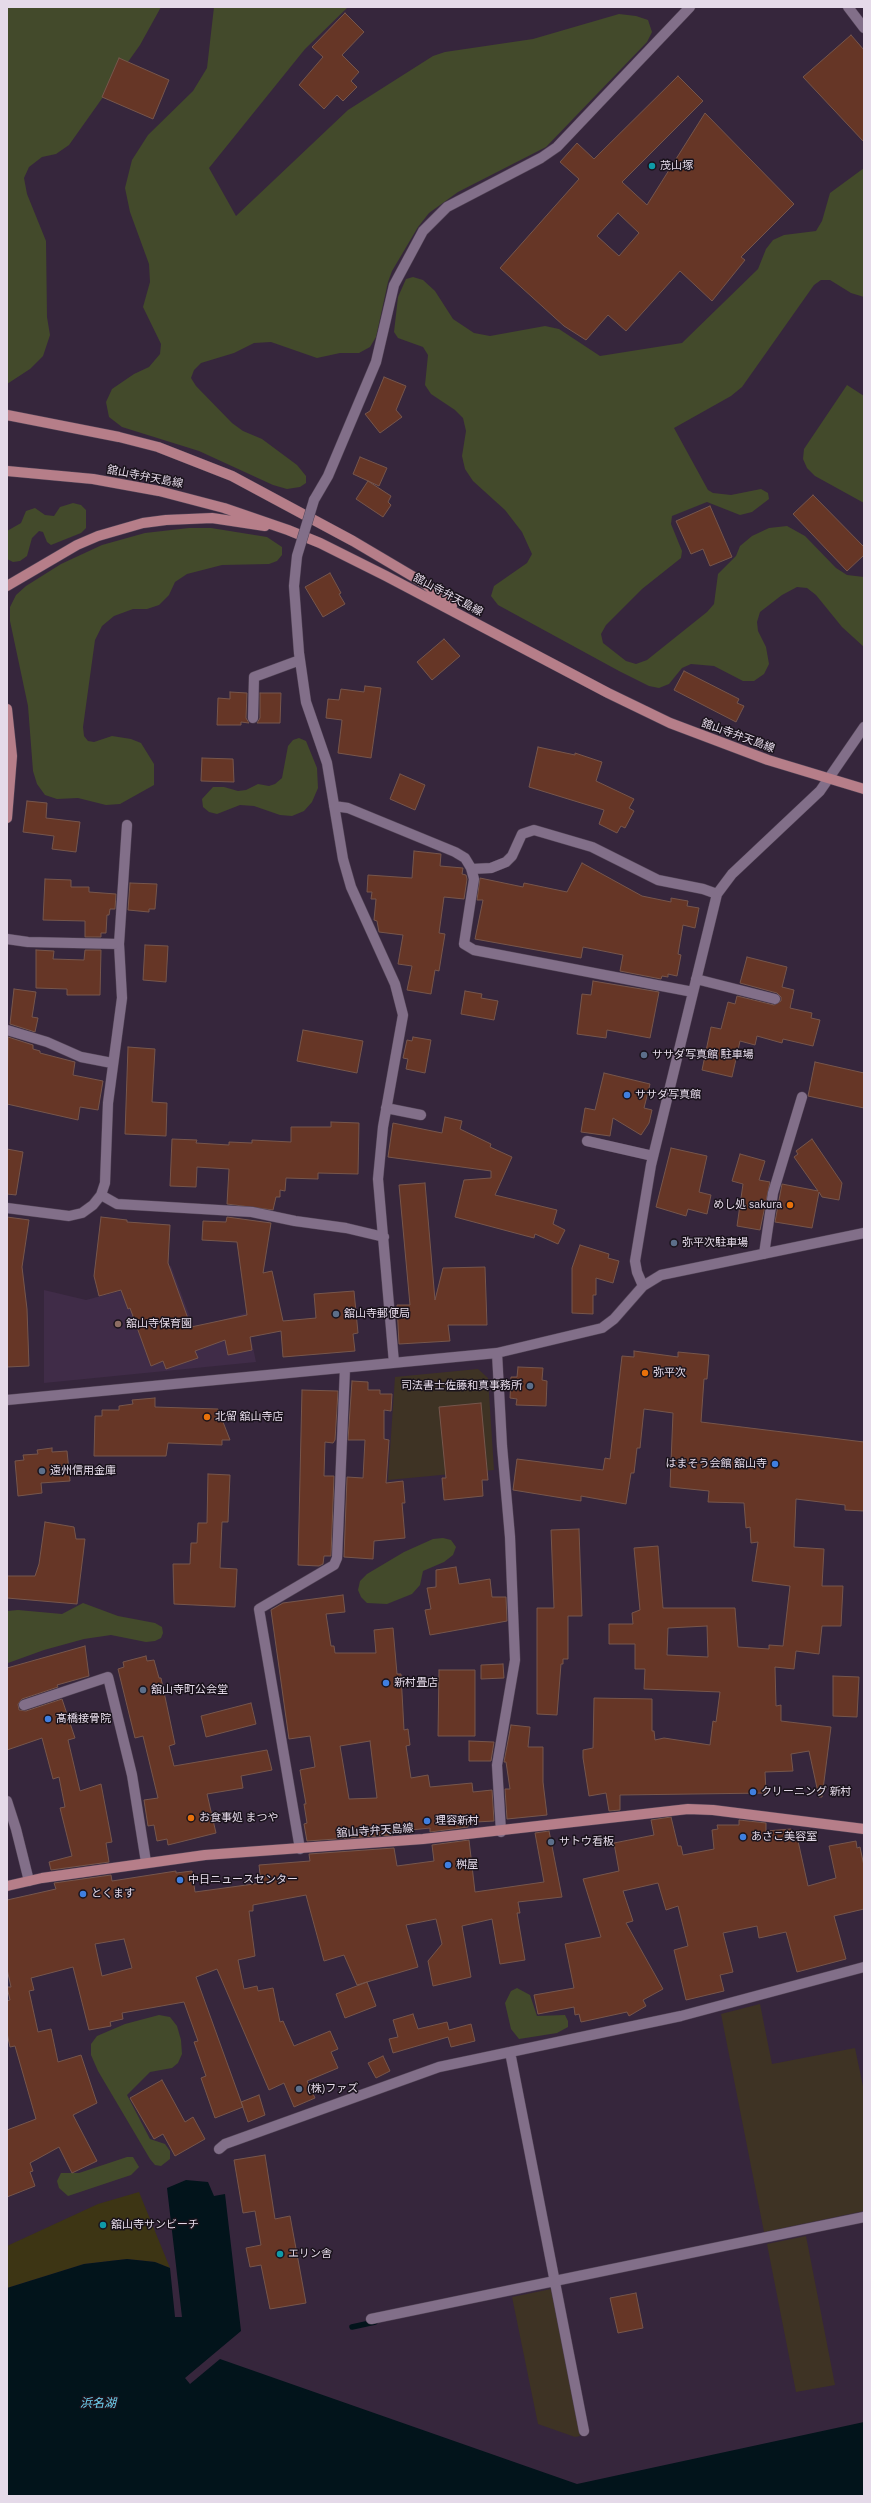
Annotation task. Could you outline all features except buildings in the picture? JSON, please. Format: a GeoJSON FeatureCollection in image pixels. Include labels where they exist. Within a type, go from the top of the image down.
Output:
{"type":"FeatureCollection","features":[{"type":"Feature","properties":{"kind":"main road"},"geometry":{"type":"LineString","coordinates":[[7,415],[119,436],[196,461],[232,476],[346,537],[411,576],[474,622]]}},
{"type":"Feature","properties":{"kind":"main road","name":"舘山寺弁天島線"},"geometry":{"type":"LineString","coordinates":[[7,471],[86,478],[159,491],[224,508],[288,530],[320,543],[608,693],[670,723],[768,760],[864,789]]}},
{"type":"Feature","properties":{"kind":"main road"},"geometry":{"type":"LineString","coordinates":[[7,586],[77,545],[120,529],[143,524],[173,519],[212,518],[288,530]]}},
{"type":"Feature","properties":{"kind":"main road"},"geometry":{"type":"LineString","coordinates":[[7,709],[12,756],[7,818]]}},
{"type":"Feature","properties":{"kind":"main road","name":"舘山寺弁天島線"},"geometry":{"type":"LineString","coordinates":[[7,1886],[28,1881],[146,1862],[205,1855],[300,1849],[501,1832],[688,1809],[713,1810],[864,1829]]}},
{"type":"Feature","properties":{"kind":"street"},"geometry":{"type":"LineString","coordinates":[[394,1363],[384,1237],[379,1206],[378,1179],[386,1108],[401,1031],[402,1015],[400,1000],[351,887],[343,859],[327,763],[308,707],[300,660],[294,579],[297,556],[314,500],[328,476],[376,362],[394,285],[423,231],[447,207],[541,158],[557,147],[690,7]]}},
{"type":"Feature","properties":{"kind":"street"},"geometry":{"type":"LineString","coordinates":[[848,7],[864,28]]}},
{"type":"Feature","properties":{"kind":"street"},"geometry":{"type":"LineString","coordinates":[[253,718],[254,677],[300,660]]}},
{"type":"Feature","properties":{"kind":"street"},"geometry":{"type":"LineString","coordinates":[[642,1286],[637,1272],[636,1261],[653,1156],[717,894],[732,874],[820,792],[864,727]]}},
{"type":"Feature","properties":{"kind":"street"},"geometry":{"type":"LineString","coordinates":[[334,806],[348,808],[455,852],[465,858],[472,869],[474,879],[464,944],[474,950],[693,992]]}},
{"type":"Feature","properties":{"kind":"street"},"geometry":{"type":"LineString","coordinates":[[7,1208],[69,1216],[88,1209],[101,1195],[105,1183],[107,1111],[112,1063],[122,998],[119,944],[127,825]]}},
{"type":"Feature","properties":{"kind":"street"},"geometry":{"type":"LineString","coordinates":[[472,869],[491,868],[506,862],[512,856],[522,834],[534,830],[592,847],[658,880],[704,889],[717,894]]}},
{"type":"Feature","properties":{"kind":"street"},"geometry":{"type":"LineString","coordinates":[[7,939],[28,942],[119,944]]}},
{"type":"Feature","properties":{"kind":"street"},"geometry":{"type":"LineString","coordinates":[[696,979],[775,999]]}},
{"type":"Feature","properties":{"kind":"street"},"geometry":{"type":"LineString","coordinates":[[7,1030],[47,1042],[81,1057],[112,1063]]}},
{"type":"Feature","properties":{"kind":"street"},"geometry":{"type":"LineString","coordinates":[[764,1254],[773,1193],[802,1097]]}},
{"type":"Feature","properties":{"kind":"street"},"geometry":{"type":"LineString","coordinates":[[386,1108],[421,1115]]}},
{"type":"Feature","properties":{"kind":"street"},"geometry":{"type":"LineString","coordinates":[[587,1141],[653,1156]]}},
{"type":"Feature","properties":{"kind":"street"},"geometry":{"type":"LineString","coordinates":[[101,1195],[117,1204],[252,1212],[295,1222],[346,1228],[384,1237]]}},
{"type":"Feature","properties":{"kind":"street"},"geometry":{"type":"LineString","coordinates":[[7,1400],[497,1354],[602,1328],[614,1319],[642,1286],[661,1275],[864,1233]]}},
{"type":"Feature","properties":{"kind":"street"},"geometry":{"type":"LineString","coordinates":[[497,1354],[502,1446],[510,1537],[515,1660],[497,1765],[501,1832]]}},
{"type":"Feature","properties":{"kind":"street"},"geometry":{"type":"LineString","coordinates":[[300,1849],[259,1609],[334,1565],[337,1558],[345,1368]]}},
{"type":"Feature","properties":{"kind":"street"},"geometry":{"type":"LineString","coordinates":[[24,1705],[108,1677],[132,1774],[146,1862]]}},
{"type":"Feature","properties":{"kind":"street"},"geometry":{"type":"LineString","coordinates":[[7,1801],[16,1829],[28,1881]]}},
{"type":"Feature","properties":{"kind":"street"},"geometry":{"type":"LineString","coordinates":[[220,2149],[225,2144],[424,2072],[510,2052],[681,2016],[864,1967]]}},
{"type":"Feature","properties":{"kind":"street"},"geometry":{"type":"LineString","coordinates":[[510,2052],[584,2431]]}},
{"type":"Feature","properties":{"kind":"street"},"geometry":{"type":"LineString","coordinates":[[371,2319],[864,2217]]}},
{"type":"Feature","properties":{"kind":"shaded area","name":"舘山寺保育園"},"geometry":{"type":"Polygon","coordinates":[[[171,1266],[194,1328],[246,1313],[256,1362],[44,1383],[44,1290],[86,1300],[143,1285],[141,1280],[171,1266]]]}},
{"type":"Feature","properties":{"kind":"shaded area"},"geometry":{"type":"Polygon","coordinates":[[[478,1369],[488,1378],[494,1470],[388,1480],[395,1377],[478,1369]]]}},
{"type":"Feature","properties":{"kind":"shaded area"},"geometry":{"type":"Polygon","coordinates":[[[760,2004],[772,2064],[855,2048],[864,2091],[864,2211],[764,2232],[721,2014],[760,2004]]]}},
{"type":"Feature","properties":{"kind":"shaded area"},"geometry":{"type":"Polygon","coordinates":[[[806,2236],[835,2385],[796,2392],[767,2244],[806,2236]]]}},
{"type":"Feature","properties":{"kind":"shaded area"},"geometry":{"type":"Polygon","coordinates":[[[551,2289],[580,2436],[575,2437],[538,2424],[512,2297],[551,2289]]]}},
{"type":"Feature","properties":{"kind":"green space"},"geometry":{"type":"Polygon","coordinates":[[[7,7],[161,7],[140,45],[69,145],[56,154],[42,157],[29,167],[24,178],[27,194],[46,241],[47,317],[50,335],[43,356],[30,369],[7,384],[7,7]]]}},
{"type":"Feature","properties":{"kind":"green space"},"geometry":{"type":"Polygon","coordinates":[[[214,7],[348,7],[305,49],[209,168],[236,216],[348,110],[433,56],[445,52],[533,39],[619,14],[636,16],[648,20],[652,32],[647,42],[546,147],[458,192],[429,213],[418,227],[392,271],[388,282],[376,337],[370,347],[359,353],[340,353],[317,358],[271,342],[254,343],[234,353],[201,363],[194,370],[191,378],[196,386],[232,423],[243,431],[262,439],[297,465],[306,476],[306,483],[300,487],[287,489],[273,485],[199,451],[122,427],[109,417],[106,402],[112,389],[134,374],[149,367],[160,354],[161,344],[143,307],[150,282],[149,264],[130,212],[125,188],[132,160],[148,135],[193,91],[207,68],[214,7]]]}},
{"type":"Feature","properties":{"kind":"green space"},"geometry":{"type":"Polygon","coordinates":[[[864,168],[864,297],[851,293],[830,280],[821,280],[814,285],[742,387],[731,396],[674,428],[708,490],[713,493],[731,495],[761,489],[768,493],[769,499],[752,512],[740,515],[707,502],[672,516],[671,524],[682,551],[681,558],[642,589],[606,625],[601,634],[603,643],[626,661],[636,664],[647,660],[707,612],[714,604],[718,574],[736,556],[740,546],[752,536],[769,528],[787,526],[805,536],[836,568],[847,575],[864,577],[864,647],[842,627],[816,595],[807,588],[797,587],[782,595],[760,612],[757,622],[758,631],[766,647],[769,664],[764,674],[754,681],[743,681],[714,666],[691,664],[682,668],[669,684],[659,688],[649,686],[619,671],[498,605],[491,596],[494,586],[527,563],[532,554],[522,532],[505,510],[473,481],[465,469],[462,456],[466,431],[463,418],[455,410],[431,394],[425,385],[428,355],[423,347],[398,338],[394,332],[398,297],[406,279],[413,277],[423,280],[435,291],[453,319],[474,333],[490,336],[545,326],[559,329],[600,356],[682,343],[758,269],[766,249],[773,240],[784,235],[816,231],[822,221],[830,193],[864,168]]]}},
{"type":"Feature","properties":{"kind":"green space"},"geometry":{"type":"Polygon","coordinates":[[[847,385],[864,396],[864,503],[815,476],[807,468],[803,459],[804,449],[847,385]]]}},
{"type":"Feature","properties":{"kind":"green space"},"geometry":{"type":"Polygon","coordinates":[[[73,503],[81,505],[86,510],[86,528],[81,533],[51,545],[47,542],[43,532],[39,531],[32,538],[27,556],[20,561],[13,562],[7,559],[7,531],[21,523],[26,511],[35,508],[45,515],[54,516],[60,507],[73,503]]]}},
{"type":"Feature","properties":{"kind":"green space"},"geometry":{"type":"Polygon","coordinates":[[[189,528],[211,528],[267,537],[282,547],[282,555],[277,561],[269,564],[222,565],[187,574],[175,582],[169,595],[159,605],[147,609],[133,609],[114,616],[102,626],[95,640],[83,727],[84,736],[88,741],[94,742],[112,736],[131,739],[141,743],[154,764],[154,785],[120,804],[106,805],[78,798],[57,799],[45,795],[37,784],[33,771],[28,706],[10,621],[10,607],[16,595],[26,586],[61,564],[102,545],[145,533],[189,528]]]}},
{"type":"Feature","properties":{"kind":"green space"},"geometry":{"type":"Polygon","coordinates":[[[299,738],[306,741],[317,768],[318,788],[312,802],[304,811],[292,816],[280,815],[254,806],[240,805],[217,814],[209,812],[203,807],[202,799],[213,787],[224,787],[238,791],[246,790],[258,784],[269,786],[275,784],[282,778],[288,746],[293,740],[299,738]]]}},
{"type":"Feature","properties":{"kind":"green space"},"geometry":{"type":"Polygon","coordinates":[[[443,1538],[451,1540],[456,1547],[453,1555],[444,1562],[423,1571],[420,1585],[412,1594],[387,1604],[367,1603],[361,1597],[358,1590],[360,1581],[367,1574],[404,1552],[433,1539],[443,1538]]]}},
{"type":"Feature","properties":{"kind":"green space"},"geometry":{"type":"Polygon","coordinates":[[[83,1603],[118,1616],[155,1623],[162,1627],[163,1633],[161,1638],[155,1641],[146,1642],[111,1635],[84,1639],[44,1650],[8,1663],[7,1679],[7,1611],[18,1610],[62,1614],[83,1603]]]}},
{"type":"Feature","properties":{"kind":"green space"},"geometry":{"type":"Polygon","coordinates":[[[517,1988],[530,1995],[537,2016],[565,2015],[568,2021],[568,2027],[557,2033],[519,2039],[511,2029],[505,2003],[511,1991],[517,1988]]]}},
{"type":"Feature","properties":{"kind":"green space"},"geometry":{"type":"Polygon","coordinates":[[[159,2015],[170,2017],[177,2026],[181,2040],[182,2054],[178,2063],[172,2068],[150,2072],[127,2095],[150,2139],[165,2144],[170,2151],[170,2159],[161,2166],[155,2165],[150,2159],[98,2071],[91,2055],[91,2044],[97,2036],[125,2024],[159,2015]]]}},
{"type":"Feature","properties":{"kind":"green space"},"geometry":{"type":"Polygon","coordinates":[[[127,2157],[133,2157],[139,2167],[131,2175],[68,2196],[59,2188],[57,2181],[61,2173],[79,2173],[127,2157]]]}},
{"type":"Feature","properties":{"kind":"sand","name":"舘山寺サンビーチ"},"geometry":{"type":"Polygon","coordinates":[[[139,2192],[170,2268],[155,2262],[127,2259],[84,2264],[7,2288],[7,2246],[98,2204],[139,2192]]]}},
{"type":"Feature","properties":{"kind":"water","name":"浜名湖"},"geometry":{"type":"Polygon","coordinates":[[[186,2180],[208,2182],[214,2196],[225,2194],[241,2331],[185,2378],[190,2384],[220,2359],[577,2484],[864,2422],[864,2496],[7,2496],[7,2288],[84,2264],[127,2259],[155,2262],[170,2268],[175,2317],[182,2317],[167,2188],[186,2180]]]}},
{"type":"Feature","properties":{"kind":"waterway"},"geometry":{"type":"LineString","coordinates":[[352,2327],[375,2322]]}},
{"type":"Feature","properties":{"kind":"place","name":"茂山塚"},"geometry":{"type":"Point","coordinates":[652,166]}},
{"type":"Feature","properties":{"kind":"place","name":"ササダ写真館 駐車場"},"geometry":{"type":"Point","coordinates":[644,1055]}},
{"type":"Feature","properties":{"kind":"place","name":"ササダ写真館"},"geometry":{"type":"Point","coordinates":[627,1095]}},
{"type":"Feature","properties":{"kind":"place","name":"めし処 sakura"},"geometry":{"type":"Point","coordinates":[790,1205]}},
{"type":"Feature","properties":{"kind":"place","name":"弥平次駐車場"},"geometry":{"type":"Point","coordinates":[674,1243]}},
{"type":"Feature","properties":{"kind":"place","name":"舘山寺郵便局"},"geometry":{"type":"Point","coordinates":[336,1314]}},
{"type":"Feature","properties":{"kind":"place","name":"舘山寺保育園"},"geometry":{"type":"Point","coordinates":[118,1324]}},
{"type":"Feature","properties":{"kind":"place","name":"弥平次"},"geometry":{"type":"Point","coordinates":[645,1373]}},
{"type":"Feature","properties":{"kind":"place","name":"司法書士佐藤和真事務所"},"geometry":{"type":"Point","coordinates":[530,1386]}},
{"type":"Feature","properties":{"kind":"place","name":"北留 舘山寺店"},"geometry":{"type":"Point","coordinates":[207,1417]}},
{"type":"Feature","properties":{"kind":"place","name":"はまそう会館 舘山寺"},"geometry":{"type":"Point","coordinates":[775,1464]}},
{"type":"Feature","properties":{"kind":"place","name":"遠州信用金庫"},"geometry":{"type":"Point","coordinates":[42,1471]}},
{"type":"Feature","properties":{"kind":"place","name":"新村畳店"},"geometry":{"type":"Point","coordinates":[386,1683]}},
{"type":"Feature","properties":{"kind":"place","name":"舘山寺町公会堂"},"geometry":{"type":"Point","coordinates":[143,1690]}},
{"type":"Feature","properties":{"kind":"place","name":"髙橋接骨院"},"geometry":{"type":"Point","coordinates":[48,1719]}},
{"type":"Feature","properties":{"kind":"place","name":"クリーニング 新村"},"geometry":{"type":"Point","coordinates":[753,1792]}},
{"type":"Feature","properties":{"kind":"place","name":"お食事処 まつや"},"geometry":{"type":"Point","coordinates":[191,1818]}},
{"type":"Feature","properties":{"kind":"place","name":"理容新村"},"geometry":{"type":"Point","coordinates":[427,1821]}},
{"type":"Feature","properties":{"kind":"place","name":"あさこ美容室"},"geometry":{"type":"Point","coordinates":[743,1837]}},
{"type":"Feature","properties":{"kind":"place","name":"サトウ看板"},"geometry":{"type":"Point","coordinates":[551,1842]}},
{"type":"Feature","properties":{"kind":"place","name":"桝屋"},"geometry":{"type":"Point","coordinates":[448,1865]}},
{"type":"Feature","properties":{"kind":"place","name":"中日ニュースセンター"},"geometry":{"type":"Point","coordinates":[180,1880]}},
{"type":"Feature","properties":{"kind":"place","name":"とくます"},"geometry":{"type":"Point","coordinates":[83,1894]}},
{"type":"Feature","properties":{"kind":"place","name":"(株)ファズ"},"geometry":{"type":"Point","coordinates":[299,2089]}},
{"type":"Feature","properties":{"kind":"place","name":"舘山寺サンビーチ"},"geometry":{"type":"Point","coordinates":[103,2225]}},
{"type":"Feature","properties":{"kind":"place","name":"エリン舎"},"geometry":{"type":"Point","coordinates":[280,2254]}}]}
